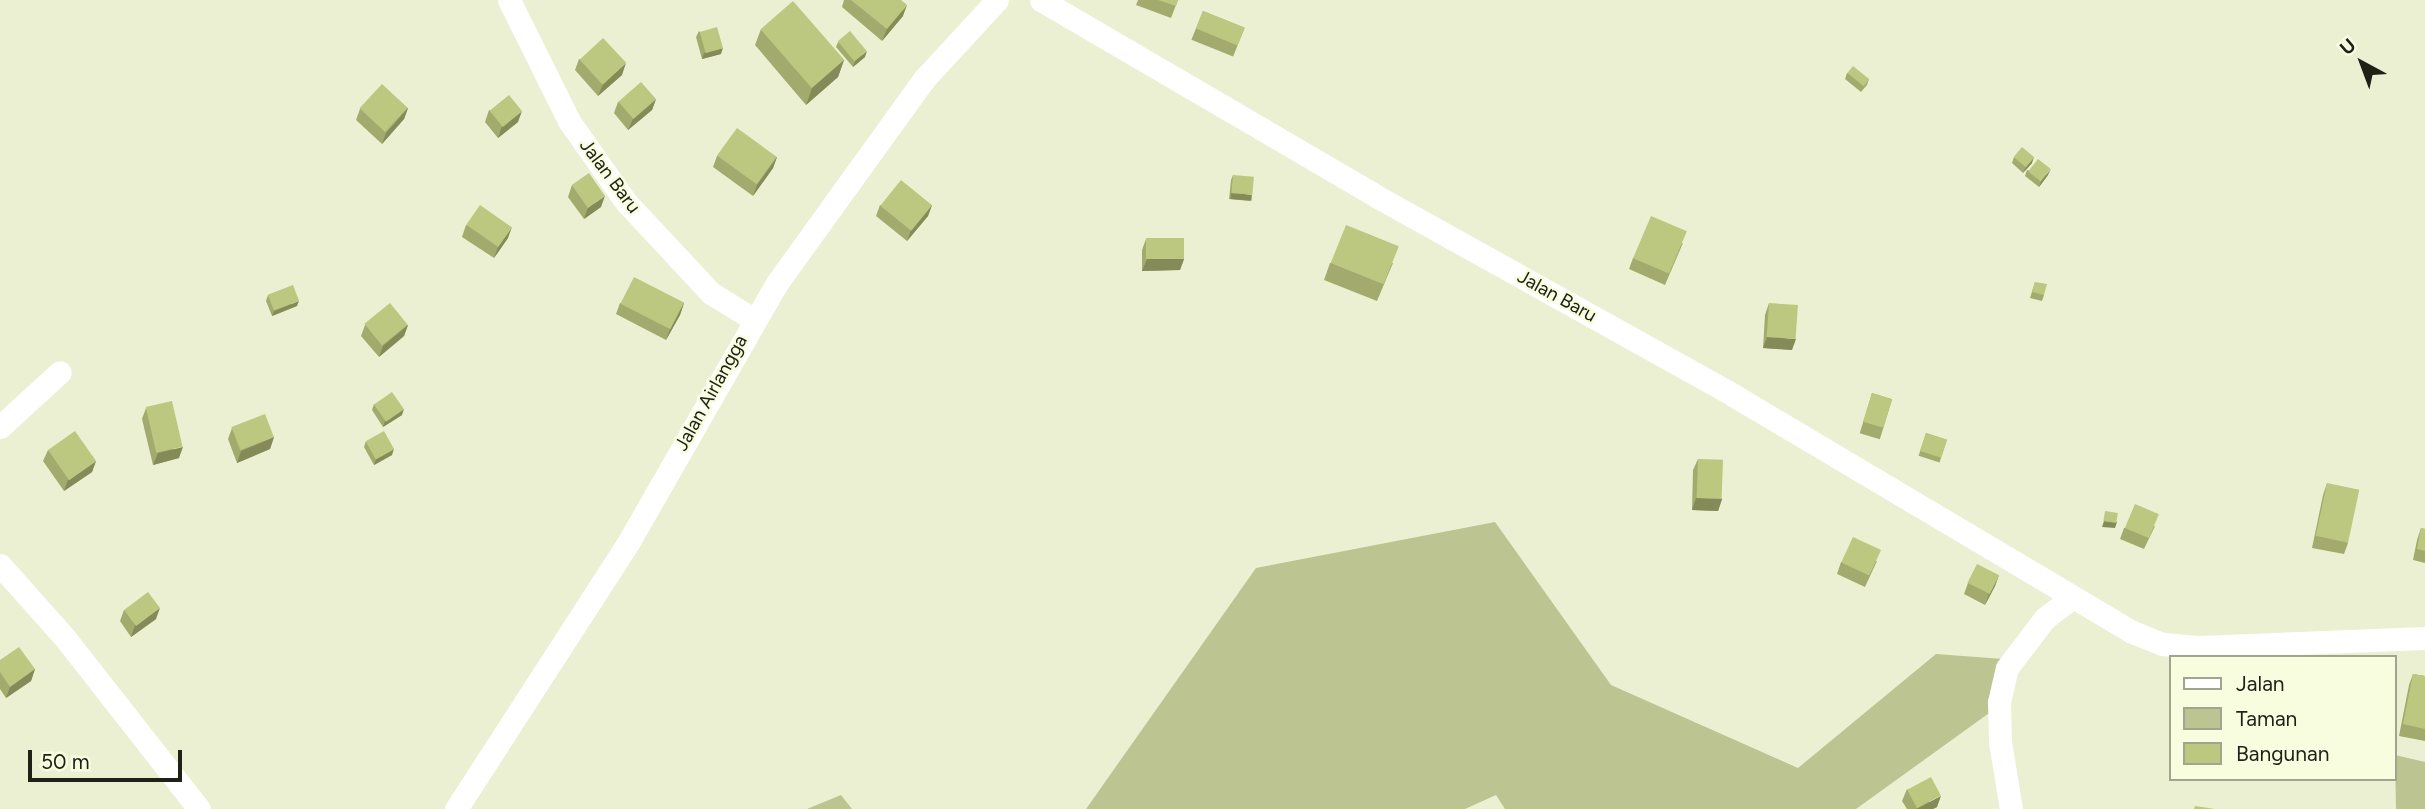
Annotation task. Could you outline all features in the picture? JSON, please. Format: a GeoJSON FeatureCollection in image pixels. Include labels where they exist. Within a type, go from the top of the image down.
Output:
{"type":"FeatureCollection","features":[{"type":"Feature","properties":{"kind":"street","name":"Jalan Baru"},"geometry":{"type":"LineString","coordinates":[[509,0],[569,121],[626,202],[711,293],[753,319]]}},
{"type":"Feature","properties":{"kind":"street","name":"Jalan Airlangga"},"geometry":{"type":"LineString","coordinates":[[456,809],[628,543],[753,319],[881,135],[949,50],[997,0]]}},
{"type":"Feature","properties":{"kind":"street","name":"Jalan Baru"},"geometry":{"type":"LineString","coordinates":[[1041,0],[1376,197],[1733,395],[2070,599],[2130,631],[2176,645],[2280,647],[2425,638]]}},
{"type":"Feature","properties":{"kind":"street"},"geometry":{"type":"LineString","coordinates":[[0,427],[60,372]]}},
{"type":"Feature","properties":{"kind":"street"},"geometry":{"type":"LineString","coordinates":[[0,565],[65,638],[199,809]]}},
{"type":"Feature","properties":{"kind":"street"},"geometry":{"type":"LineString","coordinates":[[2011,809],[1999,702],[2007,668],[2045,618],[2070,599]]}},
{"type":"Feature","properties":{"kind":"green space"},"geometry":{"type":"Polygon","coordinates":[[[1495,522],[1611,685],[1798,768],[1936,654],[2003,659],[1992,711],[1856,809],[1505,809],[1496,795],[1465,809],[1086,809],[1256,568],[1495,522]]]}},
{"type":"Feature","properties":{"kind":"green space"},"geometry":{"type":"Polygon","coordinates":[[[2397,755],[2425,762],[2425,809],[2396,809],[2397,755]]]}},
{"type":"Feature","properties":{"kind":"green space"},"geometry":{"type":"Polygon","coordinates":[[[841,795],[852,809],[807,809],[841,795]]]}},
{"type":"Feature","properties":{"kind":"building"},"geometry":{"type":"Polygon","coordinates":[[[851,0],[901,0],[907,5],[887,29],[851,0]]]}},
{"type":"Feature","properties":{"kind":"building"},"geometry":{"type":"Polygon","coordinates":[[[1158,0],[1178,0],[1176,6],[1158,0]]]}},
{"type":"Feature","properties":{"kind":"building"},"geometry":{"type":"Polygon","coordinates":[[[793,1],[844,60],[812,88],[761,29],[793,1]]]}},
{"type":"Feature","properties":{"kind":"building"},"geometry":{"type":"Polygon","coordinates":[[[1203,11],[1245,28],[1238,45],[1196,29],[1203,11]]]}},
{"type":"Feature","properties":{"kind":"building"},"geometry":{"type":"Polygon","coordinates":[[[717,27],[723,48],[706,53],[700,32],[717,27]]]}},
{"type":"Feature","properties":{"kind":"building"},"geometry":{"type":"Polygon","coordinates":[[[850,31],[867,51],[854,61],[838,41],[850,31]]]}},
{"type":"Feature","properties":{"kind":"building"},"geometry":{"type":"Polygon","coordinates":[[[603,38],[626,63],[603,85],[580,60],[603,38]]]}},
{"type":"Feature","properties":{"kind":"building"},"geometry":{"type":"Polygon","coordinates":[[[1853,66],[1869,79],[1864,86],[1847,73],[1853,66]]]}},
{"type":"Feature","properties":{"kind":"building"},"geometry":{"type":"Polygon","coordinates":[[[641,82],[656,99],[633,119],[618,102],[641,82]]]}},
{"type":"Feature","properties":{"kind":"building"},"geometry":{"type":"Polygon","coordinates":[[[382,84],[408,108],[385,132],[359,108],[382,84]]]}},
{"type":"Feature","properties":{"kind":"building"},"geometry":{"type":"Polygon","coordinates":[[[509,95],[522,111],[503,127],[490,111],[509,95]]]}},
{"type":"Feature","properties":{"kind":"building"},"geometry":{"type":"Polygon","coordinates":[[[737,128],[777,157],[757,184],[717,156],[737,128]]]}},
{"type":"Feature","properties":{"kind":"building"},"geometry":{"type":"Polygon","coordinates":[[[2022,147],[2034,157],[2026,167],[2014,157],[2022,147]]]}},
{"type":"Feature","properties":{"kind":"building"},"geometry":{"type":"Polygon","coordinates":[[[2038,159],[2051,169],[2041,181],[2028,172],[2038,159]]]}},
{"type":"Feature","properties":{"kind":"building"},"geometry":{"type":"Polygon","coordinates":[[[589,173],[605,196],[588,208],[572,185],[589,173]]]}},
{"type":"Feature","properties":{"kind":"building"},"geometry":{"type":"Polygon","coordinates":[[[1233,175],[1254,177],[1252,195],[1231,193],[1233,175]]]}},
{"type":"Feature","properties":{"kind":"building"},"geometry":{"type":"Polygon","coordinates":[[[901,180],[932,205],[911,231],[880,206],[901,180]]]}},
{"type":"Feature","properties":{"kind":"building"},"geometry":{"type":"Polygon","coordinates":[[[480,205],[512,227],[498,247],[466,225],[480,205]]]}},
{"type":"Feature","properties":{"kind":"building"},"geometry":{"type":"Polygon","coordinates":[[[1651,216],[1687,231],[1669,274],[1633,258],[1651,216]]]}},
{"type":"Feature","properties":{"kind":"building"},"geometry":{"type":"Polygon","coordinates":[[[1346,225],[1399,246],[1383,284],[1331,263],[1346,225]]]}},
{"type":"Feature","properties":{"kind":"building"},"geometry":{"type":"Polygon","coordinates":[[[1146,238],[1184,238],[1184,259],[1146,259],[1146,238]]]}},
{"type":"Feature","properties":{"kind":"building"},"geometry":{"type":"Polygon","coordinates":[[[634,277],[684,302],[670,329],[620,304],[634,277]]]}},
{"type":"Feature","properties":{"kind":"building"},"geometry":{"type":"Polygon","coordinates":[[[2035,282],[2047,284],[2044,295],[2032,292],[2035,282]]]}},
{"type":"Feature","properties":{"kind":"building"},"geometry":{"type":"Polygon","coordinates":[[[293,285],[299,301],[274,311],[268,295],[293,285]]]}},
{"type":"Feature","properties":{"kind":"building"},"geometry":{"type":"Polygon","coordinates":[[[390,303],[408,325],[382,346],[364,324],[390,303]]]}},
{"type":"Feature","properties":{"kind":"building"},"geometry":{"type":"Polygon","coordinates":[[[1769,303],[1798,305],[1796,339],[1767,337],[1769,303]]]}},
{"type":"Feature","properties":{"kind":"building"},"geometry":{"type":"Polygon","coordinates":[[[392,392],[404,409],[386,422],[374,405],[392,392]]]}},
{"type":"Feature","properties":{"kind":"building"},"geometry":{"type":"Polygon","coordinates":[[[1872,393],[1892,399],[1883,428],[1863,422],[1872,393]]]}},
{"type":"Feature","properties":{"kind":"building"},"geometry":{"type":"Polygon","coordinates":[[[172,401],[183,447],[156,453],[146,407],[172,401]]]}},
{"type":"Feature","properties":{"kind":"building"},"geometry":{"type":"Polygon","coordinates":[[[265,414],[274,437],[240,450],[231,427],[265,414]]]}},
{"type":"Feature","properties":{"kind":"building"},"geometry":{"type":"Polygon","coordinates":[[[75,431],[96,461],[69,480],[48,450],[75,431]]]}},
{"type":"Feature","properties":{"kind":"building"},"geometry":{"type":"Polygon","coordinates":[[[384,431],[394,449],[376,460],[366,441],[384,431]]]}},
{"type":"Feature","properties":{"kind":"building"},"geometry":{"type":"Polygon","coordinates":[[[1926,433],[1947,440],[1941,458],[1920,451],[1926,433]]]}},
{"type":"Feature","properties":{"kind":"building"},"geometry":{"type":"Polygon","coordinates":[[[1698,459],[1723,460],[1722,499],[1697,498],[1698,459]]]}},
{"type":"Feature","properties":{"kind":"building"},"geometry":{"type":"Polygon","coordinates":[[[2327,483],[2359,490],[2348,543],[2316,536],[2327,483]]]}},
{"type":"Feature","properties":{"kind":"building"},"geometry":{"type":"Polygon","coordinates":[[[2135,504],[2159,514],[2149,538],[2125,528],[2135,504]]]}},
{"type":"Feature","properties":{"kind":"building"},"geometry":{"type":"Polygon","coordinates":[[[2105,511],[2118,513],[2116,523],[2103,521],[2105,511]]]}},
{"type":"Feature","properties":{"kind":"building"},"geometry":{"type":"Polygon","coordinates":[[[2421,528],[2425,529],[2425,551],[2417,549],[2421,528]]]}},
{"type":"Feature","properties":{"kind":"building"},"geometry":{"type":"Polygon","coordinates":[[[1853,537],[1881,550],[1869,575],[1841,562],[1853,537]]]}},
{"type":"Feature","properties":{"kind":"building"},"geometry":{"type":"Polygon","coordinates":[[[1977,564],[1999,575],[1990,594],[1967,583],[1977,564]]]}},
{"type":"Feature","properties":{"kind":"building"},"geometry":{"type":"Polygon","coordinates":[[[148,592],[160,608],[136,626],[124,610],[148,592]]]}},
{"type":"Feature","properties":{"kind":"building"},"geometry":{"type":"Polygon","coordinates":[[[19,647],[35,669],[10,687],[0,672],[0,660],[19,647]]]}},
{"type":"Feature","properties":{"kind":"building"},"geometry":{"type":"Polygon","coordinates":[[[2413,674],[2425,676],[2425,729],[2403,724],[2413,674]]]}},
{"type":"Feature","properties":{"kind":"building"},"geometry":{"type":"Polygon","coordinates":[[[1931,777],[1941,796],[1917,808],[1907,790],[1931,777]]]}},
{"type":"Feature","properties":{"kind":"building"},"geometry":{"type":"Polygon","coordinates":[[[2195,806],[2215,809],[2194,809],[2195,806]]]}}]}
